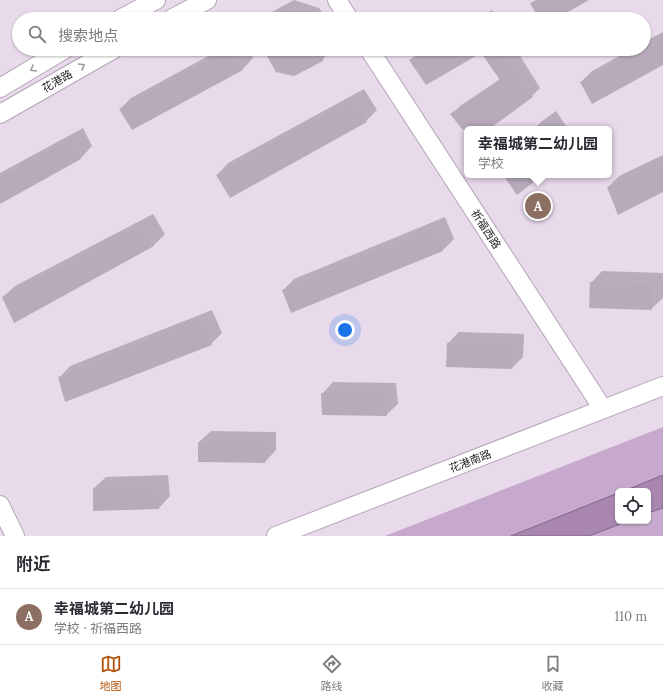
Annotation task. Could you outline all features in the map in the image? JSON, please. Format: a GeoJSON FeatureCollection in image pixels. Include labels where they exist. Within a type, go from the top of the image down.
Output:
{"type":"FeatureCollection","features":[{"type":"Feature","properties":{"kind":"street"},"geometry":{"type":"LineString","coordinates":[[133,12],[156,0]]}},
{"type":"Feature","properties":{"kind":"street"},"geometry":{"type":"LineString","coordinates":[[184,12],[207,0]]}},
{"type":"Feature","properties":{"kind":"street"},"geometry":{"type":"LineString","coordinates":[[337,0],[345,12]]}},
{"type":"Feature","properties":{"kind":"street","name":"花港路"},"geometry":{"type":"LineString","coordinates":[[0,88],[53,56]]}},
{"type":"Feature","properties":{"kind":"street","name":"花港路"},"geometry":{"type":"LineString","coordinates":[[0,114],[102,56]]}},
{"type":"Feature","properties":{"kind":"street","name":"祈福西路"},"geometry":{"type":"LineString","coordinates":[[374,56],[603,409]]}},
{"type":"Feature","properties":{"kind":"street","name":"花港南路"},"geometry":{"type":"LineString","coordinates":[[276,536],[663,386]]}},
{"type":"Feature","properties":{"kind":"street"},"geometry":{"type":"LineString","coordinates":[[0,505],[15,536]]}},
{"type":"Feature","properties":{"kind":"shaded area"},"geometry":{"type":"Polygon","coordinates":[[[663,427],[663,536],[385,536],[663,427]]]}},
{"type":"Feature","properties":{"kind":"shaded area"},"geometry":{"type":"Polygon","coordinates":[[[663,475],[663,508],[651,512],[651,488],[631,488],[663,475]]]}},
{"type":"Feature","properties":{"kind":"shaded area"},"geometry":{"type":"Polygon","coordinates":[[[615,494],[615,524],[620,524],[589,536],[511,536],[615,494]]]}},
{"type":"Feature","properties":{"kind":"building"},"geometry":{"type":"Polygon","coordinates":[[[536,0],[589,0],[568,12],[535,12],[530,3],[536,0]]]}},
{"type":"Feature","properties":{"kind":"building"},"geometry":{"type":"Polygon","coordinates":[[[285,8],[298,12],[277,12],[285,8]]]}},
{"type":"Feature","properties":{"kind":"building"},"geometry":{"type":"Polygon","coordinates":[[[663,36],[663,65],[592,104],[580,82],[626,56],[651,56],[651,42],[663,36]]]}},
{"type":"Feature","properties":{"kind":"building"},"geometry":{"type":"Polygon","coordinates":[[[215,56],[233,56],[243,70],[132,130],[119,109],[215,56]]]}},
{"type":"Feature","properties":{"kind":"building"},"geometry":{"type":"Polygon","coordinates":[[[267,56],[324,56],[323,61],[294,76],[276,72],[267,56]]]}},
{"type":"Feature","properties":{"kind":"building"},"geometry":{"type":"Polygon","coordinates":[[[416,56],[476,56],[426,85],[409,60],[416,56]]]}},
{"type":"Feature","properties":{"kind":"building"},"geometry":{"type":"Polygon","coordinates":[[[483,56],[507,56],[533,97],[493,126],[464,126],[464,129],[462,129],[450,114],[500,80],[483,56]]]}},
{"type":"Feature","properties":{"kind":"building"},"geometry":{"type":"Polygon","coordinates":[[[352,100],[367,122],[230,198],[216,175],[352,100]]]}},
{"type":"Feature","properties":{"kind":"building"},"geometry":{"type":"Polygon","coordinates":[[[71,139],[81,159],[0,204],[0,177],[71,139]]]}},
{"type":"Feature","properties":{"kind":"building"},"geometry":{"type":"Polygon","coordinates":[[[663,160],[663,192],[618,215],[607,187],[663,160]]]}},
{"type":"Feature","properties":{"kind":"building"},"geometry":{"type":"Polygon","coordinates":[[[505,178],[539,178],[517,195],[505,178]]]}},
{"type":"Feature","properties":{"kind":"building"},"geometry":{"type":"Polygon","coordinates":[[[141,225],[154,246],[14,323],[2,297],[141,225]]]}},
{"type":"Feature","properties":{"kind":"building"},"geometry":{"type":"Polygon","coordinates":[[[434,228],[443,251],[291,313],[282,290],[434,228]]]}},
{"type":"Feature","properties":{"kind":"building"},"geometry":{"type":"Polygon","coordinates":[[[590,282],[653,284],[652,310],[589,308],[590,282]]]}},
{"type":"Feature","properties":{"kind":"building"},"geometry":{"type":"Polygon","coordinates":[[[201,320],[212,345],[65,402],[58,377],[201,320]]]}},
{"type":"Feature","properties":{"kind":"building"},"geometry":{"type":"Polygon","coordinates":[[[447,343],[513,345],[512,369],[446,367],[447,343]]]}},
{"type":"Feature","properties":{"kind":"building"},"geometry":{"type":"Polygon","coordinates":[[[321,393],[385,394],[387,416],[322,415],[321,393]]]}},
{"type":"Feature","properties":{"kind":"building"},"geometry":{"type":"Polygon","coordinates":[[[198,442],[265,442],[265,463],[198,462],[198,442]]]}},
{"type":"Feature","properties":{"kind":"building"},"geometry":{"type":"Polygon","coordinates":[[[157,486],[159,509],[93,511],[93,488],[157,486]]]}},
{"type":"Feature","properties":{"kind":"place","name":"幸福城第二幼儿园"},"geometry":{"type":"Point","coordinates":[538,206]}}]}
